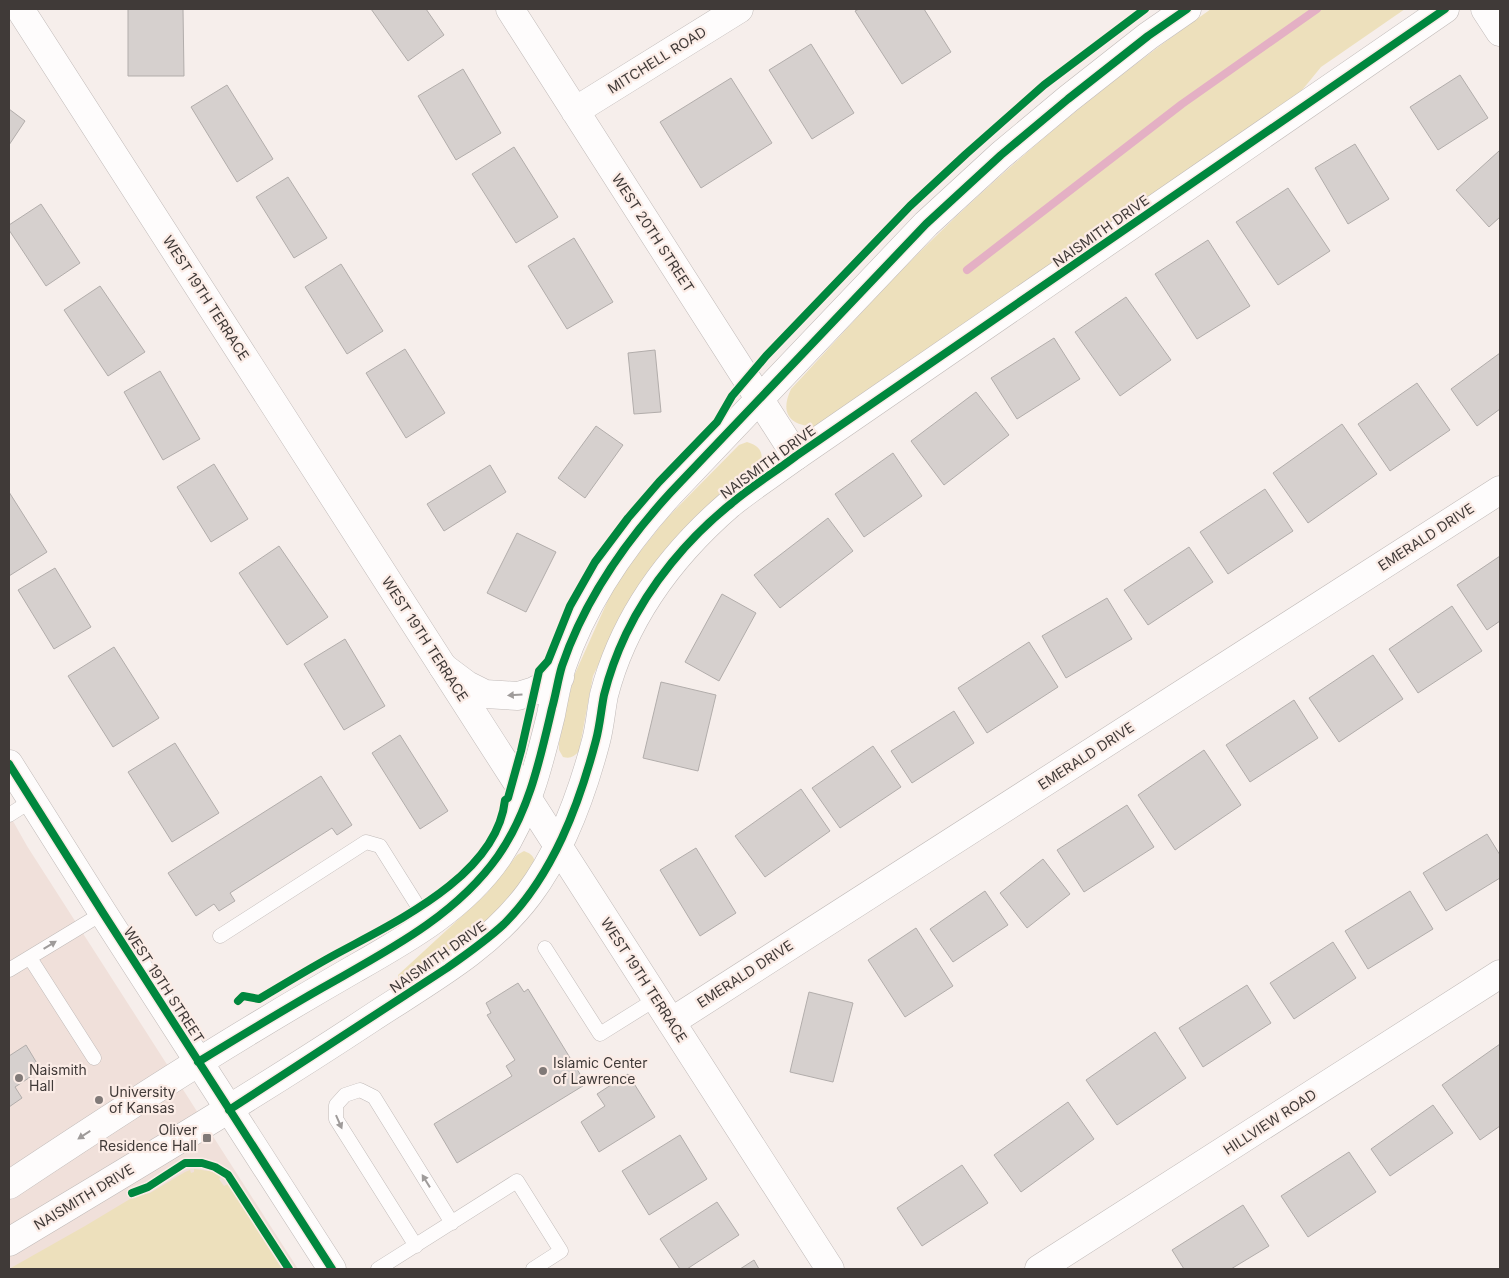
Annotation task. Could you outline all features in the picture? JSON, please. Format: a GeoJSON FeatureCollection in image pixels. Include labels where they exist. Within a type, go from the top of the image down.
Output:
{"type":"FeatureCollection","features":[{"type":"Feature","properties":{"kind":"street","name":"WEST 19TH TERRACE"},"geometry":{"type":"LineString","coordinates":[[20,9],[830,1269]]}},
{"type":"Feature","properties":{"kind":"street","name":"WEST 20TH STREET"},"geometry":{"type":"LineString","coordinates":[[510,9],[796,456]]}},
{"type":"Feature","properties":{"kind":"street","name":"MITCHELL ROAD"},"geometry":{"type":"LineString","coordinates":[[575,111],[739,9]]}},
{"type":"Feature","properties":{"kind":"street"},"geometry":{"type":"LineString","coordinates":[[9,1185],[198,1062],[429,924],[472,888],[499,856],[528,799],[563,665],[580,624],[606,575],[633,537],[671,492],[926,224],[1001,154],[1075,93],[1148,36],[1187,9]]}},
{"type":"Feature","properties":{"kind":"street","name":"NAISMITH DRIVE"},"geometry":{"type":"LineString","coordinates":[[9,1242],[230,1110],[318,1054],[481,944],[505,922],[540,879],[558,846],[580,795],[596,738],[604,696],[625,635],[644,600],[661,575],[689,542],[731,503],[796,456],[1444,9]]}},
{"type":"Feature","properties":{"kind":"street"},"geometry":{"type":"LineString","coordinates":[[1485,9],[1500,32]]}},
{"type":"Feature","properties":{"kind":"street","name":"EMERALD DRIVE"},"geometry":{"type":"LineString","coordinates":[[671,1022],[1500,490]]}},
{"type":"Feature","properties":{"kind":"street"},"geometry":{"type":"LineString","coordinates":[[443,666],[467,686],[485,694],[518,696],[534,691],[560,677]]}},
{"type":"Feature","properties":{"kind":"street","name":"WEST 19TH STREET"},"geometry":{"type":"LineString","coordinates":[[9,764],[20,808],[102,914],[332,1269]]}},
{"type":"Feature","properties":{"kind":"street","name":"HILLVIEW ROAD"},"geometry":{"type":"LineString","coordinates":[[1039,1269],[1500,974]]}},
{"type":"Feature","properties":{"kind":"lane"},"geometry":{"type":"LineString","coordinates":[[220,936],[366,842],[380,846],[429,924]]}},
{"type":"Feature","properties":{"kind":"lane"},"geometry":{"type":"LineString","coordinates":[[9,970],[102,914]]}},
{"type":"Feature","properties":{"kind":"lane"},"geometry":{"type":"LineString","coordinates":[[545,948],[600,1034],[656,999]]}},
{"type":"Feature","properties":{"kind":"lane"},"geometry":{"type":"LineString","coordinates":[[30,958],[94,1058]]}},
{"type":"Feature","properties":{"kind":"lane"},"geometry":{"type":"LineString","coordinates":[[416,1246],[336,1119],[336,1105],[346,1095],[360,1090],[374,1097],[452,1223]]}},
{"type":"Feature","properties":{"kind":"lane"},"geometry":{"type":"LineString","coordinates":[[378,1269],[517,1182],[562,1251],[533,1269]]}},
{"type":"Feature","properties":{"kind":"shaded area"},"geometry":{"type":"Polygon","coordinates":[[[1211,9],[1405,9],[1321,67],[1294,97],[817,427],[800,424],[790,417],[786,406],[791,389],[915,256],[1000,176],[1068,118],[1138,62],[1211,9]]]}},
{"type":"Feature","properties":{"kind":"shaded area"},"geometry":{"type":"Polygon","coordinates":[[[747,442],[759,448],[762,459],[759,468],[683,530],[629,600],[593,676],[579,751],[572,757],[563,757],[559,750],[559,743],[573,678],[617,580],[667,518],[739,445],[747,442]]]}},
{"type":"Feature","properties":{"kind":"shaded area","name":"University of Kansas"},"geometry":{"type":"Polygon","coordinates":[[[9,814],[27,846],[298,1269],[9,1269],[9,814]]]}},
{"type":"Feature","properties":{"kind":"shaded area"},"geometry":{"type":"Polygon","coordinates":[[[524,851],[532,856],[535,866],[505,905],[464,940],[401,980],[398,979],[398,975],[487,893],[517,855],[524,851]]]}},
{"type":"Feature","properties":{"kind":"shaded area"},"geometry":{"type":"Polygon","coordinates":[[[194,1169],[216,1172],[221,1177],[219,1179],[224,1186],[228,1184],[282,1269],[9,1269],[135,1196],[150,1193],[185,1172],[190,1170],[191,1173],[194,1172],[194,1169]]]}},
{"type":"Feature","properties":{"kind":"building"},"geometry":{"type":"Polygon","coordinates":[[[128,9],[183,9],[184,76],[128,76],[128,9]]]}},
{"type":"Feature","properties":{"kind":"building"},"geometry":{"type":"Polygon","coordinates":[[[371,9],[426,9],[444,35],[408,61],[371,9]]]}},
{"type":"Feature","properties":{"kind":"building"},"geometry":{"type":"Polygon","coordinates":[[[859,9],[924,9],[951,52],[902,84],[855,11],[859,9]]]}},
{"type":"Feature","properties":{"kind":"building"},"geometry":{"type":"Polygon","coordinates":[[[811,44],[854,113],[812,139],[769,70],[811,44]]]}},
{"type":"Feature","properties":{"kind":"building"},"geometry":{"type":"Polygon","coordinates":[[[463,69],[501,133],[456,160],[418,96],[463,69]]]}},
{"type":"Feature","properties":{"kind":"building"},"geometry":{"type":"Polygon","coordinates":[[[1460,75],[1488,118],[1438,150],[1410,107],[1460,75]]]}},
{"type":"Feature","properties":{"kind":"building"},"geometry":{"type":"Polygon","coordinates":[[[731,78],[772,143],[701,188],[660,122],[731,78]]]}},
{"type":"Feature","properties":{"kind":"building"},"geometry":{"type":"Polygon","coordinates":[[[227,85],[273,159],[237,182],[191,107],[227,85]]]}},
{"type":"Feature","properties":{"kind":"building"},"geometry":{"type":"Polygon","coordinates":[[[9,109],[25,121],[9,145],[9,109]]]}},
{"type":"Feature","properties":{"kind":"building"},"geometry":{"type":"Polygon","coordinates":[[[1355,144],[1389,199],[1348,224],[1315,168],[1355,144]]]}},
{"type":"Feature","properties":{"kind":"building"},"geometry":{"type":"Polygon","coordinates":[[[514,147],[558,217],[516,243],[472,174],[514,147]]]}},
{"type":"Feature","properties":{"kind":"building"},"geometry":{"type":"Polygon","coordinates":[[[1499,151],[1500,217],[1489,227],[1456,190],[1499,151]]]}},
{"type":"Feature","properties":{"kind":"building"},"geometry":{"type":"Polygon","coordinates":[[[288,177],[327,238],[294,258],[256,197],[288,177]]]}},
{"type":"Feature","properties":{"kind":"building"},"geometry":{"type":"Polygon","coordinates":[[[1288,188],[1330,251],[1278,285],[1236,222],[1288,188]]]}},
{"type":"Feature","properties":{"kind":"building"},"geometry":{"type":"Polygon","coordinates":[[[41,204],[80,263],[46,286],[9,230],[9,225],[41,204]]]}},
{"type":"Feature","properties":{"kind":"building"},"geometry":{"type":"Polygon","coordinates":[[[574,238],[613,302],[567,329],[528,266],[574,238]]]}},
{"type":"Feature","properties":{"kind":"building"},"geometry":{"type":"Polygon","coordinates":[[[1208,240],[1250,306],[1197,339],[1155,274],[1208,240]]]}},
{"type":"Feature","properties":{"kind":"building"},"geometry":{"type":"Polygon","coordinates":[[[341,264],[383,331],[347,354],[305,287],[341,264]]]}},
{"type":"Feature","properties":{"kind":"building"},"geometry":{"type":"Polygon","coordinates":[[[100,286],[145,352],[108,376],[64,310],[100,286]]]}},
{"type":"Feature","properties":{"kind":"building"},"geometry":{"type":"Polygon","coordinates":[[[1126,297],[1171,360],[1120,396],[1075,332],[1126,297]]]}},
{"type":"Feature","properties":{"kind":"building"},"geometry":{"type":"Polygon","coordinates":[[[1054,338],[1080,379],[1017,419],[991,378],[1054,338]]]}},
{"type":"Feature","properties":{"kind":"building"},"geometry":{"type":"Polygon","coordinates":[[[405,349],[445,413],[406,438],[366,373],[405,349]]]}},
{"type":"Feature","properties":{"kind":"building"},"geometry":{"type":"Polygon","coordinates":[[[655,350],[661,412],[634,414],[628,353],[655,350]]]}},
{"type":"Feature","properties":{"kind":"building"},"geometry":{"type":"Polygon","coordinates":[[[1500,353],[1500,409],[1477,426],[1451,389],[1500,353]]]}},
{"type":"Feature","properties":{"kind":"building"},"geometry":{"type":"Polygon","coordinates":[[[160,371],[200,439],[163,460],[124,392],[160,371]]]}},
{"type":"Feature","properties":{"kind":"building"},"geometry":{"type":"Polygon","coordinates":[[[1417,383],[1450,430],[1390,471],[1358,424],[1417,383]]]}},
{"type":"Feature","properties":{"kind":"building"},"geometry":{"type":"Polygon","coordinates":[[[976,392],[1009,435],[944,485],[911,441],[976,392]]]}},
{"type":"Feature","properties":{"kind":"building"},"geometry":{"type":"Polygon","coordinates":[[[1342,424],[1377,474],[1308,523],[1273,473],[1342,424]]]}},
{"type":"Feature","properties":{"kind":"building"},"geometry":{"type":"Polygon","coordinates":[[[596,426],[623,445],[585,498],[558,478],[596,426]]]}},
{"type":"Feature","properties":{"kind":"building"},"geometry":{"type":"Polygon","coordinates":[[[893,453],[922,496],[864,537],[835,494],[893,453]]]}},
{"type":"Feature","properties":{"kind":"building"},"geometry":{"type":"Polygon","coordinates":[[[214,464],[248,519],[211,542],[177,487],[214,464]]]}},
{"type":"Feature","properties":{"kind":"building"},"geometry":{"type":"Polygon","coordinates":[[[490,465],[506,492],[444,531],[427,504],[490,465]]]}},
{"type":"Feature","properties":{"kind":"building"},"geometry":{"type":"Polygon","coordinates":[[[1265,489],[1293,531],[1228,574],[1200,532],[1265,489]]]}},
{"type":"Feature","properties":{"kind":"building"},"geometry":{"type":"Polygon","coordinates":[[[9,492],[47,552],[9,576],[9,492]]]}},
{"type":"Feature","properties":{"kind":"building"},"geometry":{"type":"Polygon","coordinates":[[[828,518],[853,551],[780,608],[754,575],[828,518]]]}},
{"type":"Feature","properties":{"kind":"building"},"geometry":{"type":"Polygon","coordinates":[[[517,533],[556,552],[526,612],[487,593],[517,533]]]}},
{"type":"Feature","properties":{"kind":"building"},"geometry":{"type":"Polygon","coordinates":[[[279,546],[328,617],[287,645],[239,573],[279,546]]]}},
{"type":"Feature","properties":{"kind":"building"},"geometry":{"type":"Polygon","coordinates":[[[1189,547],[1213,582],[1148,625],[1124,590],[1189,547]]]}},
{"type":"Feature","properties":{"kind":"building"},"geometry":{"type":"Polygon","coordinates":[[[1500,556],[1500,621],[1487,630],[1457,585],[1500,556]]]}},
{"type":"Feature","properties":{"kind":"building"},"geometry":{"type":"Polygon","coordinates":[[[55,568],[91,627],[54,649],[18,590],[55,568]]]}},
{"type":"Feature","properties":{"kind":"building"},"geometry":{"type":"Polygon","coordinates":[[[722,594],[756,613],[719,681],[685,662],[722,594]]]}},
{"type":"Feature","properties":{"kind":"building"},"geometry":{"type":"Polygon","coordinates":[[[1107,598],[1132,639],[1066,678],[1042,636],[1107,598]]]}},
{"type":"Feature","properties":{"kind":"building"},"geometry":{"type":"Polygon","coordinates":[[[1452,606],[1482,651],[1418,693],[1389,649],[1452,606]]]}},
{"type":"Feature","properties":{"kind":"building"},"geometry":{"type":"Polygon","coordinates":[[[345,639],[385,706],[344,730],[304,664],[345,639]]]}},
{"type":"Feature","properties":{"kind":"building"},"geometry":{"type":"Polygon","coordinates":[[[1029,642],[1058,687],[987,733],[958,688],[1029,642]]]}},
{"type":"Feature","properties":{"kind":"building"},"geometry":{"type":"Polygon","coordinates":[[[114,647],[159,718],[113,747],[68,676],[114,647]]]}},
{"type":"Feature","properties":{"kind":"building"},"geometry":{"type":"Polygon","coordinates":[[[1373,655],[1403,699],[1339,742],[1309,698],[1373,655]]]}},
{"type":"Feature","properties":{"kind":"building"},"geometry":{"type":"Polygon","coordinates":[[[661,682],[716,695],[698,771],[643,758],[661,682]]]}},
{"type":"Feature","properties":{"kind":"building"},"geometry":{"type":"Polygon","coordinates":[[[1294,700],[1318,738],[1250,782],[1226,745],[1294,700]]]}},
{"type":"Feature","properties":{"kind":"building"},"geometry":{"type":"Polygon","coordinates":[[[954,711],[974,743],[912,783],[891,751],[954,711]]]}},
{"type":"Feature","properties":{"kind":"building"},"geometry":{"type":"Polygon","coordinates":[[[400,735],[448,811],[420,829],[372,753],[400,735]]]}},
{"type":"Feature","properties":{"kind":"building"},"geometry":{"type":"Polygon","coordinates":[[[175,743],[219,813],[172,842],[128,772],[175,743]]]}},
{"type":"Feature","properties":{"kind":"building"},"geometry":{"type":"Polygon","coordinates":[[[873,746],[901,787],[840,828],[812,788],[873,746]]]}},
{"type":"Feature","properties":{"kind":"building"},"geometry":{"type":"Polygon","coordinates":[[[1204,750],[1241,805],[1175,850],[1138,795],[1204,750]]]}},
{"type":"Feature","properties":{"kind":"building"},"geometry":{"type":"Polygon","coordinates":[[[321,776],[352,825],[337,835],[332,828],[230,893],[235,901],[219,911],[214,904],[196,916],[168,873],[321,776]]]}},
{"type":"Feature","properties":{"kind":"building"},"geometry":{"type":"Polygon","coordinates":[[[801,789],[830,831],[765,877],[735,836],[801,789]]]}},
{"type":"Feature","properties":{"kind":"building"},"geometry":{"type":"Polygon","coordinates":[[[1127,805],[1154,847],[1084,892],[1057,850],[1127,805]]]}},
{"type":"Feature","properties":{"kind":"building"},"geometry":{"type":"Polygon","coordinates":[[[1487,834],[1500,855],[1500,878],[1446,911],[1423,873],[1487,834]]]}},
{"type":"Feature","properties":{"kind":"building"},"geometry":{"type":"Polygon","coordinates":[[[696,848],[736,913],[700,936],[660,870],[696,848]]]}},
{"type":"Feature","properties":{"kind":"building"},"geometry":{"type":"Polygon","coordinates":[[[1043,859],[1070,894],[1027,928],[1000,893],[1043,859]]]}},
{"type":"Feature","properties":{"kind":"building"},"geometry":{"type":"Polygon","coordinates":[[[985,891],[1008,925],[953,962],[930,929],[985,891]]]}},
{"type":"Feature","properties":{"kind":"building"},"geometry":{"type":"Polygon","coordinates":[[[1410,891],[1433,929],[1368,969],[1345,931],[1410,891]]]}},
{"type":"Feature","properties":{"kind":"building"},"geometry":{"type":"Polygon","coordinates":[[[916,928],[953,986],[905,1017],[868,960],[916,928]]]}},
{"type":"Feature","properties":{"kind":"building"},"geometry":{"type":"Polygon","coordinates":[[[1333,942],[1356,978],[1294,1019],[1270,983],[1333,942]]]}},
{"type":"Feature","properties":{"kind":"building","name":"Islamic Center of Lawrence"},"geometry":{"type":"Polygon","coordinates":[[[518,983],[524,992],[528,989],[586,1084],[457,1163],[434,1124],[512,1076],[506,1066],[515,1060],[487,1015],[491,1013],[486,1003],[518,983]]]}},
{"type":"Feature","properties":{"kind":"building"},"geometry":{"type":"Polygon","coordinates":[[[1247,985],[1271,1023],[1203,1067],[1179,1028],[1247,985]]]}},
{"type":"Feature","properties":{"kind":"building"},"geometry":{"type":"Polygon","coordinates":[[[809,992],[853,1003],[833,1082],[790,1072],[809,992]]]}},
{"type":"Feature","properties":{"kind":"building"},"geometry":{"type":"Polygon","coordinates":[[[1155,1032],[1186,1078],[1117,1125],[1086,1080],[1155,1032]]]}},
{"type":"Feature","properties":{"kind":"building"},"geometry":{"type":"Polygon","coordinates":[[[1500,1044],[1500,1126],[1480,1140],[1442,1085],[1500,1044]]]}},
{"type":"Feature","properties":{"kind":"building","name":"Naismith Hall"},"geometry":{"type":"Polygon","coordinates":[[[26,1045],[41,1070],[15,1087],[22,1098],[9,1107],[9,1056],[26,1045]]]}},
{"type":"Feature","properties":{"kind":"building"},"geometry":{"type":"Polygon","coordinates":[[[628,1074],[655,1117],[599,1152],[581,1122],[605,1106],[597,1094],[628,1074]]]}},
{"type":"Feature","properties":{"kind":"building"},"geometry":{"type":"Polygon","coordinates":[[[1068,1102],[1094,1139],[1021,1192],[994,1155],[1068,1102]]]}},
{"type":"Feature","properties":{"kind":"building"},"geometry":{"type":"Polygon","coordinates":[[[1433,1105],[1453,1133],[1390,1176],[1371,1149],[1433,1105]]]}},
{"type":"Feature","properties":{"kind":"building"},"geometry":{"type":"Polygon","coordinates":[[[680,1135],[707,1179],[649,1215],[622,1171],[680,1135]]]}},
{"type":"Feature","properties":{"kind":"building"},"geometry":{"type":"Polygon","coordinates":[[[1349,1152],[1376,1192],[1308,1237],[1281,1196],[1349,1152]]]}},
{"type":"Feature","properties":{"kind":"building"},"geometry":{"type":"Polygon","coordinates":[[[962,1165],[988,1203],[922,1246],[897,1208],[962,1165]]]}},
{"type":"Feature","properties":{"kind":"building"},"geometry":{"type":"Polygon","coordinates":[[[717,1202],[739,1235],[687,1269],[680,1269],[660,1239],[717,1202]]]}},
{"type":"Feature","properties":{"kind":"building"},"geometry":{"type":"Polygon","coordinates":[[[1243,1205],[1269,1246],[1231,1269],[1184,1269],[1172,1250],[1243,1205]]]}},
{"type":"Feature","properties":{"kind":"building"},"geometry":{"type":"Polygon","coordinates":[[[754,1260],[759,1269],[740,1269],[754,1260]]]}},
{"type":"Feature","properties":{"kind":"waterway"},"geometry":{"type":"LineString","coordinates":[[967,270],[1182,104],[1317,9]]}},
{"type":"Feature","properties":{"kind":"cycle path"},"geometry":{"type":"LineString","coordinates":[[238,1001],[243,996],[259,999],[388,926],[441,893],[464,873],[484,851],[498,827],[521,751],[539,671],[548,661],[570,606],[595,562],[628,518],[659,482],[717,422],[732,396],[766,356],[910,206],[1044,85],[1145,9]]}},
{"type":"Feature","properties":{"kind":"cycle path"},"geometry":{"type":"LineString","coordinates":[[198,1062],[418,931],[440,915],[481,878],[509,839],[526,803],[538,766],[561,671],[582,618],[622,552],[654,511],[926,224],[1001,155],[1068,99],[1148,36],[1187,9]]}},
{"type":"Feature","properties":{"kind":"cycle path"},"geometry":{"type":"LineString","coordinates":[[229,1110],[477,947],[504,924],[521,905],[537,884],[550,861],[572,814],[599,729],[608,680],[626,634],[646,597],[658,580],[700,531],[747,491],[796,456],[1445,9]]}},
{"type":"Feature","properties":{"kind":"cycle path"},"geometry":{"type":"LineString","coordinates":[[9,764],[332,1269]]}},
{"type":"Feature","properties":{"kind":"cycle path"},"geometry":{"type":"LineString","coordinates":[[132,1193],[148,1187],[185,1163],[202,1163],[215,1167],[228,1175],[289,1269]]}},
{"type":"Feature","properties":{"kind":"place","name":"Islamic Center of Lawrence"},"geometry":{"type":"Point","coordinates":[543,1071]}},
{"type":"Feature","properties":{"kind":"place","name":"Naismith Hall"},"geometry":{"type":"Point","coordinates":[19,1078]}},
{"type":"Feature","properties":{"kind":"place","name":"University of Kansas"},"geometry":{"type":"Point","coordinates":[99,1100]}},
{"type":"Feature","properties":{"kind":"place","name":"Oliver Residence Hall"},"geometry":{"type":"Point","coordinates":[207,1138]}}]}
